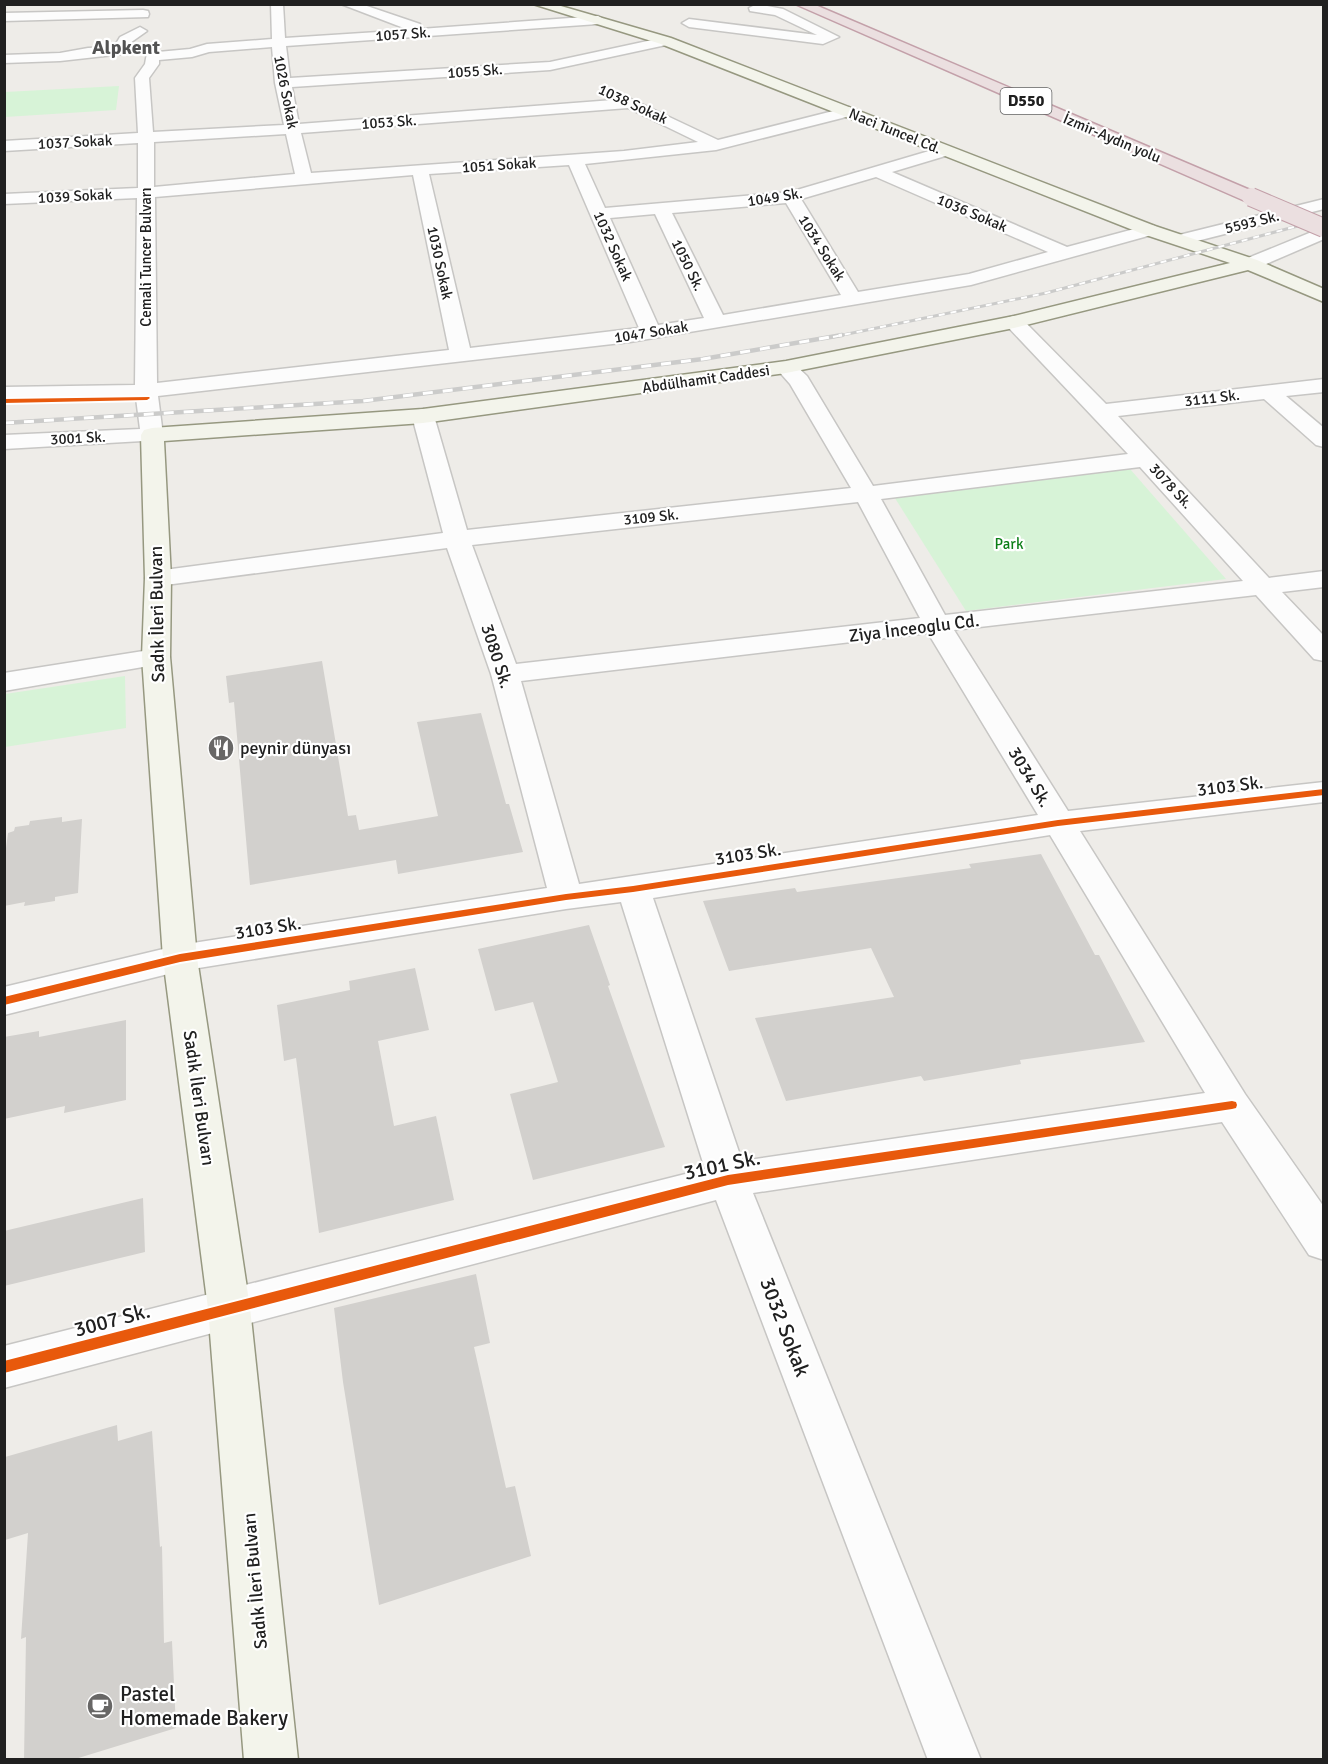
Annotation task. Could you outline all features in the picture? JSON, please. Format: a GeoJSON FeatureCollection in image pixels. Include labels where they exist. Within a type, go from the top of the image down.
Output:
{"type":"FeatureCollection","features":[{"type":"Feature","properties":{"kind":"highway","name":"İzmir-Aydın yolu"},"geometry":{"type":"LineString","coordinates":[[801,4],[1258,193],[1323,215]]}},
{"type":"Feature","properties":{"kind":"highway","name":"İzmir-Aydın yolu"},"geometry":{"type":"LineString","coordinates":[[827,4],[1258,193],[1323,230]]}},
{"type":"Feature","properties":{"kind":"main road","name":"Naci Tuncel Cd."},"geometry":{"type":"LineString","coordinates":[[539,4],[639,32],[676,29],[726,66],[849,112],[1149,231],[1250,264],[1323,296]]}},
{"type":"Feature","properties":{"kind":"main road","name":"Abdülhamit Caddesi"},"geometry":{"type":"LineString","coordinates":[[152,435],[423,416],[786,367],[1014,322],[1250,264]]}},
{"type":"Feature","properties":{"kind":"main road","name":"Sadık İleri Bulvarı"},"geometry":{"type":"LineString","coordinates":[[152,435],[158,578],[156,657],[180,958],[229,1308],[272,1760]]}},
{"type":"Feature","properties":{"kind":"street","name":"1026 Sokak"},"geometry":{"type":"LineString","coordinates":[[277,4],[277,44],[282,83],[304,178]]}},
{"type":"Feature","properties":{"kind":"street"},"geometry":{"type":"LineString","coordinates":[[347,4],[431,32]]}},
{"type":"Feature","properties":{"kind":"street"},"geometry":{"type":"LineString","coordinates":[[4,17],[145,9],[140,31],[125,40],[134,61],[154,41],[140,31]]}},
{"type":"Feature","properties":{"kind":"street"},"geometry":{"type":"LineString","coordinates":[[676,29],[823,40],[832,37],[778,12],[745,9]]}},
{"type":"Feature","properties":{"kind":"street","name":"1055 Sk."},"geometry":{"type":"LineString","coordinates":[[282,83],[550,66],[745,9]]}},
{"type":"Feature","properties":{"kind":"street","name":"1057 Sk."},"geometry":{"type":"LineString","coordinates":[[4,59],[60,57],[82,61],[134,61],[207,48],[598,20]]}},
{"type":"Feature","properties":{"kind":"street","name":"Cemali Tuncer Bulvarı"},"geometry":{"type":"LineString","coordinates":[[134,61],[146,139],[146,391],[152,435]]}},
{"type":"Feature","properties":{"kind":"street"},"geometry":{"type":"LineString","coordinates":[[550,66],[571,75]]}},
{"type":"Feature","properties":{"kind":"street","name":"1038 Sokak"},"geometry":{"type":"LineString","coordinates":[[601,89],[716,144]]}},
{"type":"Feature","properties":{"kind":"street","name":"1053 Sk."},"geometry":{"type":"LineString","coordinates":[[146,139],[632,103]]}},
{"type":"Feature","properties":{"kind":"street"},"geometry":{"type":"LineString","coordinates":[[597,105],[624,156]]}},
{"type":"Feature","properties":{"kind":"street","name":"1051 Sokak"},"geometry":{"type":"LineString","coordinates":[[146,193],[304,178],[624,156],[716,144],[849,112]]}},
{"type":"Feature","properties":{"kind":"street","name":"1037 Sokak"},"geometry":{"type":"LineString","coordinates":[[4,146],[146,139]]}},
{"type":"Feature","properties":{"kind":"street","name":"1049 Sk."},"geometry":{"type":"LineString","coordinates":[[598,214],[790,197],[946,151]]}},
{"type":"Feature","properties":{"kind":"street","name":"1032 Sokak"},"geometry":{"type":"LineString","coordinates":[[575,160],[651,332]]}},
{"type":"Feature","properties":{"kind":"street","name":"1030 Sokak"},"geometry":{"type":"LineString","coordinates":[[420,170],[461,356]]}},
{"type":"Feature","properties":{"kind":"street","name":"1036 Sokak"},"geometry":{"type":"LineString","coordinates":[[878,172],[1066,253]]}},
{"type":"Feature","properties":{"kind":"street","name":"1039 Sokak"},"geometry":{"type":"LineString","coordinates":[[4,199],[146,193]]}},
{"type":"Feature","properties":{"kind":"street","name":"1034 Sokak"},"geometry":{"type":"LineString","coordinates":[[790,197],[853,299]]}},
{"type":"Feature","properties":{"kind":"street","name":"5593 Sk."},"geometry":{"type":"LineString","coordinates":[[1181,240],[1323,204]]}},
{"type":"Feature","properties":{"kind":"street","name":"1050 Sk."},"geometry":{"type":"LineString","coordinates":[[661,209],[716,321]]}},
{"type":"Feature","properties":{"kind":"street"},"geometry":{"type":"LineString","coordinates":[[1250,264],[1323,230]]}},
{"type":"Feature","properties":{"kind":"street","name":"1047 Sokak"},"geometry":{"type":"LineString","coordinates":[[4,394],[146,391],[651,332],[971,279],[1149,231]]}},
{"type":"Feature","properties":{"kind":"street","name":"3078 Sk."},"geometry":{"type":"LineString","coordinates":[[1014,322],[1146,459],[1265,587],[1323,654]]}},
{"type":"Feature","properties":{"kind":"street","name":"3034 Sk."},"geometry":{"type":"LineString","coordinates":[[786,367],[799,381],[866,494],[937,625],[1232,1105],[1312,1204],[1323,1242]]}},
{"type":"Feature","properties":{"kind":"street","name":"3111 Sk."},"geometry":{"type":"LineString","coordinates":[[1101,411],[1323,385]]}},
{"type":"Feature","properties":{"kind":"street"},"geometry":{"type":"LineString","coordinates":[[1269,392],[1323,440]]}},
{"type":"Feature","properties":{"kind":"street","name":"3080 Sk."},"geometry":{"type":"LineString","coordinates":[[423,416],[456,539],[505,675],[566,897]]}},
{"type":"Feature","properties":{"kind":"street","name":"3001 Sk."},"geometry":{"type":"LineString","coordinates":[[4,442],[152,435]]}},
{"type":"Feature","properties":{"kind":"street","name":"3109 Sk."},"geometry":{"type":"LineString","coordinates":[[158,578],[456,539],[866,494],[1146,459]]}},
{"type":"Feature","properties":{"kind":"street","name":"Ziya İnceoglu Cd."},"geometry":{"type":"LineString","coordinates":[[505,675],[1323,579]]}},
{"type":"Feature","properties":{"kind":"street"},"geometry":{"type":"LineString","coordinates":[[4,682],[156,657]]}},
{"type":"Feature","properties":{"kind":"street","name":"3103 Sk."},"geometry":{"type":"LineString","coordinates":[[4,1001],[180,958],[1058,823],[1323,792]]}},
{"type":"Feature","properties":{"kind":"street","name":"3032 Sokak"},"geometry":{"type":"LineString","coordinates":[[633,889],[728,1180],[955,1760]]}},
{"type":"Feature","properties":{"kind":"street","name":"3101 Sk."},"geometry":{"type":"LineString","coordinates":[[229,1308],[728,1180],[1232,1105]]}},
{"type":"Feature","properties":{"kind":"street","name":"3007 Sk."},"geometry":{"type":"LineString","coordinates":[[4,1367],[229,1308]]}},
{"type":"Feature","properties":{"kind":"green space"},"geometry":{"type":"Polygon","coordinates":[[[119,86],[116,110],[5,117],[5,92],[119,86]]]}},
{"type":"Feature","properties":{"kind":"green space","name":"Park"},"geometry":{"type":"Polygon","coordinates":[[[1130,469],[1226,579],[966,611],[893,495],[1130,469]]]}},
{"type":"Feature","properties":{"kind":"green space"},"geometry":{"type":"Polygon","coordinates":[[[125,676],[126,728],[5,747],[5,694],[125,676]]]}},
{"type":"Feature","properties":{"kind":"building"},"geometry":{"type":"Polygon","coordinates":[[[322,661],[348,816],[356,815],[359,830],[438,816],[417,722],[481,713],[506,804],[509,804],[523,852],[398,874],[396,860],[250,885],[234,702],[229,703],[226,676],[322,661]]]}},
{"type":"Feature","properties":{"kind":"building"},"geometry":{"type":"Polygon","coordinates":[[[62,817],[62,822],[82,819],[78,893],[55,897],[55,901],[24,906],[25,902],[4,906],[4,863],[8,833],[14,831],[15,827],[29,825],[30,821],[62,817]]]}},
{"type":"Feature","properties":{"kind":"building"},"geometry":{"type":"Polygon","coordinates":[[[1041,854],[1095,955],[1099,955],[1145,1042],[1020,1060],[1021,1064],[924,1081],[921,1076],[786,1101],[755,1018],[894,997],[871,948],[729,971],[703,901],[795,888],[797,892],[971,868],[969,864],[1041,854]]]}},
{"type":"Feature","properties":{"kind":"building"},"geometry":{"type":"Polygon","coordinates":[[[589,925],[665,1147],[533,1180],[510,1094],[558,1082],[533,1002],[495,1011],[478,949],[589,925]]]}},
{"type":"Feature","properties":{"kind":"building"},"geometry":{"type":"Polygon","coordinates":[[[415,968],[429,1030],[378,1041],[394,1126],[436,1116],[454,1200],[319,1233],[296,1058],[284,1061],[277,1005],[350,990],[349,981],[415,968]]]}},
{"type":"Feature","properties":{"kind":"building"},"geometry":{"type":"Polygon","coordinates":[[[126,1020],[126,1100],[64,1113],[65,1106],[4,1119],[4,1037],[39,1031],[39,1037],[126,1020]]]}},
{"type":"Feature","properties":{"kind":"building"},"geometry":{"type":"Polygon","coordinates":[[[143,1198],[145,1252],[4,1286],[4,1231],[143,1198]]]}},
{"type":"Feature","properties":{"kind":"building"},"geometry":{"type":"Polygon","coordinates":[[[476,1274],[490,1343],[474,1347],[506,1488],[515,1486],[531,1556],[379,1605],[343,1382],[334,1308],[476,1274]]]}},
{"type":"Feature","properties":{"kind":"building"},"geometry":{"type":"Polygon","coordinates":[[[117,1425],[118,1441],[152,1431],[160,1547],[162,1546],[164,1643],[172,1641],[176,1728],[72,1760],[24,1760],[26,1637],[21,1639],[28,1533],[5,1540],[5,1457],[117,1425]]]}},
{"type":"Feature","properties":{"kind":"railway"},"geometry":{"type":"LineString","coordinates":[[833,337],[1046,293],[1324,219]]}},
{"type":"Feature","properties":{"kind":"railway"},"geometry":{"type":"LineString","coordinates":[[4,423],[363,401],[703,359],[842,335]]}},
{"type":"Feature","properties":{"kind":"cycle path"},"geometry":{"type":"LineString","coordinates":[[4,401],[147,398]]}},
{"type":"Feature","properties":{"kind":"cycle path"},"geometry":{"type":"LineString","coordinates":[[4,1001],[180,958],[1058,823],[1324,792]]}},
{"type":"Feature","properties":{"kind":"cycle path"},"geometry":{"type":"LineString","coordinates":[[4,1367],[728,1180],[1232,1105]]}},
{"type":"Feature","properties":{"kind":"place","name":"peynir dünyası"},"geometry":{"type":"Point","coordinates":[221,748]}},
{"type":"Feature","properties":{"kind":"place","name":"Pastel Homemade Bakery"},"geometry":{"type":"Point","coordinates":[100,1706]}},
{"type":"Feature","properties":{"kind":"district","name":"Alpkent"},"geometry":{"type":"Point","coordinates":[126,47]}}]}
